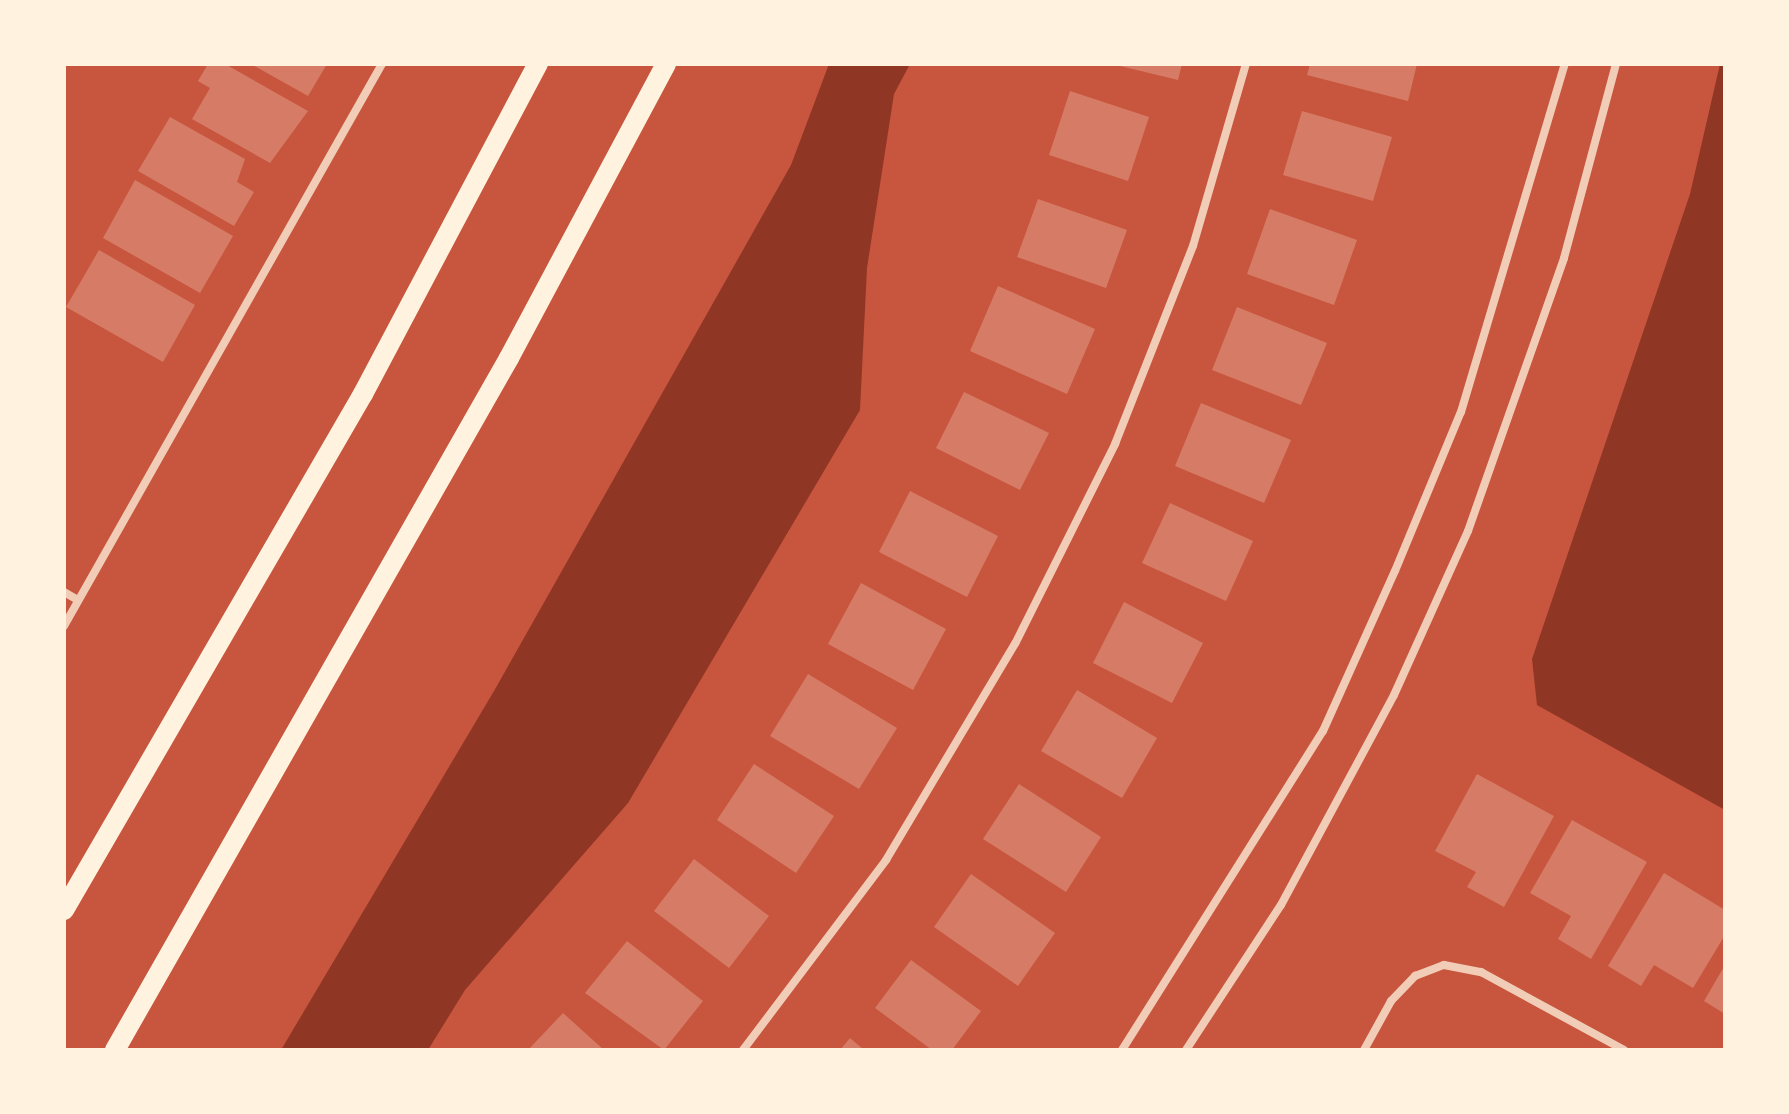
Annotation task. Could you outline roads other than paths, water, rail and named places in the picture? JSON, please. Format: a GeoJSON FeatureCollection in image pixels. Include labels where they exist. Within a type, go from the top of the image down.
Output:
{"type":"FeatureCollection","features":[{"type":"Feature","properties":{"kind":"main road"},"geometry":{"type":"LineString","coordinates":[[64,910],[363,394],[538,64]]}},
{"type":"Feature","properties":{"kind":"main road"},"geometry":{"type":"LineString","coordinates":[[115,1050],[509,358],[666,64]]}},
{"type":"Feature","properties":{"kind":"street"},"geometry":{"type":"LineString","coordinates":[[64,626],[382,64]]}},
{"type":"Feature","properties":{"kind":"street"},"geometry":{"type":"LineString","coordinates":[[743,1050],[886,860],[1015,644],[1115,444],[1193,246],[1246,64]]}},
{"type":"Feature","properties":{"kind":"street"},"geometry":{"type":"LineString","coordinates":[[1122,1050],[1252,851],[1336,702],[1461,412],[1565,64]]}},
{"type":"Feature","properties":{"kind":"street"},"geometry":{"type":"LineString","coordinates":[[1186,1050],[1281,905],[1394,695],[1468,531],[1564,258],[1616,64]]}},
{"type":"Feature","properties":{"kind":"street"},"geometry":{"type":"LineString","coordinates":[[64,592],[78,600]]}},
{"type":"Feature","properties":{"kind":"street"},"geometry":{"type":"LineString","coordinates":[[1364,1050],[1391,1001],[1415,976],[1444,965],[1481,972],[1624,1050]]}}]}
